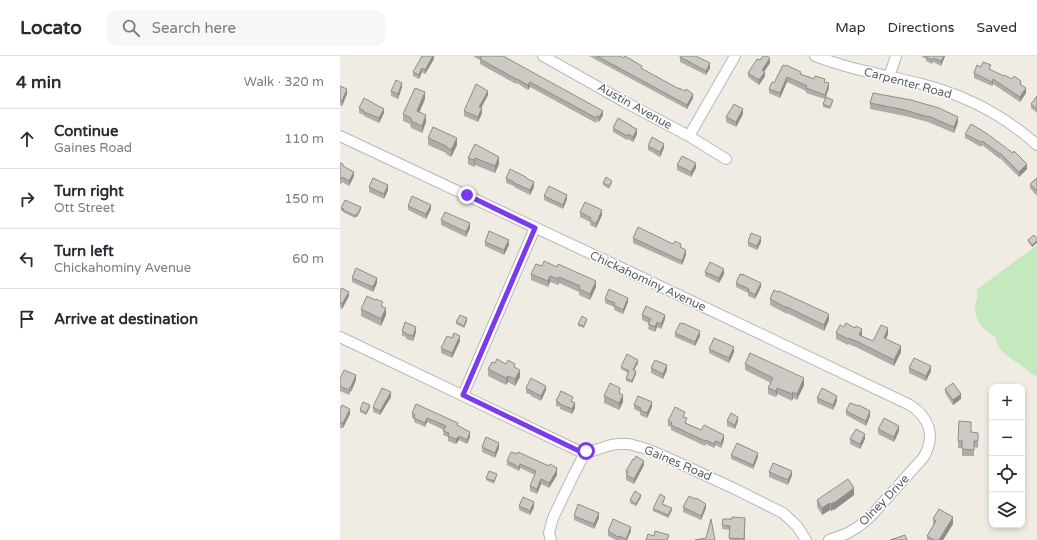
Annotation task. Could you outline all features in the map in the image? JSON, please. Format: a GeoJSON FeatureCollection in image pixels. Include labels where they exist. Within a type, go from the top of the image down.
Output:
{"type":"FeatureCollection","features":[{"type":"Feature","properties":{"kind":"street","name":"Austin Avenue"},"geometry":{"type":"LineString","coordinates":[[543,56],[689,136],[726,159]]}},
{"type":"Feature","properties":{"kind":"street"},"geometry":{"type":"LineString","coordinates":[[689,136],[735,56]]}},
{"type":"Feature","properties":{"kind":"street","name":"Carpenter Road"},"geometry":{"type":"LineString","coordinates":[[815,56],[834,63],[921,84],[958,96],[980,106],[1002,119],[1037,145]]}},
{"type":"Feature","properties":{"kind":"street"},"geometry":{"type":"LineString","coordinates":[[889,77],[896,56]]}},
{"type":"Feature","properties":{"kind":"street","name":"Chickahominy Avenue"},"geometry":{"type":"LineString","coordinates":[[340,136],[916,408],[927,422],[931,437],[929,447]]}},
{"type":"Feature","properties":{"kind":"street"},"geometry":{"type":"LineString","coordinates":[[463,395],[535,228]]}},
{"type":"Feature","properties":{"kind":"street","name":"Gaines Road"},"geometry":{"type":"LineString","coordinates":[[340,337],[579,451],[592,451],[611,445],[629,444],[647,449],[666,457],[783,513],[797,526],[806,540]]}},
{"type":"Feature","properties":{"kind":"street","name":"Olney Drive"},"geometry":{"type":"LineString","coordinates":[[829,540],[846,534],[870,518],[918,465],[928,451],[929,447]]}},
{"type":"Feature","properties":{"kind":"street"},"geometry":{"type":"LineString","coordinates":[[551,539],[549,533],[553,518],[586,451]]}},
{"type":"Feature","properties":{"kind":"green space"},"geometry":{"type":"Polygon","coordinates":[[[1037,245],[1037,377],[1002,351],[995,337],[984,329],[979,322],[975,309],[977,298],[976,290],[1037,245]]]}},
{"type":"Feature","properties":{"kind":"building"},"geometry":{"type":"Polygon","coordinates":[[[422,56],[433,56],[425,70],[422,68],[419,75],[413,72],[422,56]]]}},
{"type":"Feature","properties":{"kind":"building"},"geometry":{"type":"Polygon","coordinates":[[[481,56],[503,56],[603,111],[599,117],[597,116],[596,118],[530,82],[528,85],[516,79],[480,59],[481,56]]]}},
{"type":"Feature","properties":{"kind":"building"},"geometry":{"type":"Polygon","coordinates":[[[597,56],[620,56],[624,58],[625,56],[642,66],[641,68],[679,89],[685,91],[686,89],[693,94],[687,105],[597,56]]]}},
{"type":"Feature","properties":{"kind":"building"},"geometry":{"type":"Polygon","coordinates":[[[680,56],[696,56],[710,63],[706,71],[680,56]]]}},
{"type":"Feature","properties":{"kind":"building"},"geometry":{"type":"Polygon","coordinates":[[[763,56],[770,58],[762,70],[765,72],[759,80],[748,73],[757,59],[760,60],[763,56]]]}},
{"type":"Feature","properties":{"kind":"building"},"geometry":{"type":"Polygon","coordinates":[[[926,56],[944,56],[941,61],[933,58],[932,60],[926,56]]]}},
{"type":"Feature","properties":{"kind":"building"},"geometry":{"type":"Polygon","coordinates":[[[983,62],[991,65],[989,69],[1012,79],[1014,76],[1021,81],[1020,84],[1026,88],[1020,97],[993,79],[992,82],[974,73],[977,65],[981,67],[983,62]]]}},
{"type":"Feature","properties":{"kind":"building"},"geometry":{"type":"Polygon","coordinates":[[[783,65],[786,65],[801,72],[800,74],[814,79],[815,76],[825,79],[824,82],[829,83],[825,95],[806,88],[807,86],[787,77],[780,93],[769,89],[772,82],[774,83],[783,65]]]}},
{"type":"Feature","properties":{"kind":"building"},"geometry":{"type":"Polygon","coordinates":[[[396,80],[402,83],[398,94],[391,91],[396,80]]]}},
{"type":"Feature","properties":{"kind":"building"},"geometry":{"type":"Polygon","coordinates":[[[476,84],[488,91],[479,107],[482,108],[478,117],[464,111],[476,84]]]}},
{"type":"Feature","properties":{"kind":"building"},"geometry":{"type":"Polygon","coordinates":[[[340,86],[347,89],[342,101],[340,100],[340,86]]]}},
{"type":"Feature","properties":{"kind":"building"},"geometry":{"type":"Polygon","coordinates":[[[415,88],[425,92],[417,111],[426,115],[422,126],[411,121],[411,118],[403,114],[415,88]]]}},
{"type":"Feature","properties":{"kind":"building"},"geometry":{"type":"Polygon","coordinates":[[[873,93],[911,100],[939,108],[958,117],[954,127],[928,116],[870,103],[873,93]]]}},
{"type":"Feature","properties":{"kind":"building"},"geometry":{"type":"Polygon","coordinates":[[[1037,96],[1037,109],[1031,104],[1037,96]]]}},
{"type":"Feature","properties":{"kind":"building"},"geometry":{"type":"Polygon","coordinates":[[[826,97],[833,100],[830,107],[823,104],[826,97]]]}},
{"type":"Feature","properties":{"kind":"building"},"geometry":{"type":"Polygon","coordinates":[[[364,98],[384,109],[379,118],[364,112],[359,108],[364,98]]]}},
{"type":"Feature","properties":{"kind":"building"},"geometry":{"type":"Polygon","coordinates":[[[734,104],[743,109],[736,122],[726,117],[734,104]]]}},
{"type":"Feature","properties":{"kind":"building"},"geometry":{"type":"Polygon","coordinates":[[[618,118],[637,129],[633,137],[628,134],[627,136],[613,128],[618,118]]]}},
{"type":"Feature","properties":{"kind":"building"},"geometry":{"type":"Polygon","coordinates":[[[971,124],[1013,153],[1014,151],[1027,164],[1019,172],[1000,153],[982,141],[981,142],[965,134],[971,124]]]}},
{"type":"Feature","properties":{"kind":"building"},"geometry":{"type":"Polygon","coordinates":[[[433,127],[457,138],[451,150],[446,146],[428,138],[433,127]]]}},
{"type":"Feature","properties":{"kind":"building"},"geometry":{"type":"Polygon","coordinates":[[[652,137],[664,144],[660,152],[648,146],[652,137]]]}},
{"type":"Feature","properties":{"kind":"building"},"geometry":{"type":"Polygon","coordinates":[[[475,144],[499,157],[495,166],[475,158],[474,160],[468,158],[475,144]]]}},
{"type":"Feature","properties":{"kind":"building"},"geometry":{"type":"Polygon","coordinates":[[[682,156],[696,163],[691,172],[677,165],[682,156]]]}},
{"type":"Feature","properties":{"kind":"building"},"geometry":{"type":"Polygon","coordinates":[[[340,163],[354,172],[349,181],[342,177],[340,179],[340,163]]]}},
{"type":"Feature","properties":{"kind":"building"},"geometry":{"type":"Polygon","coordinates":[[[510,169],[534,182],[530,190],[506,178],[510,169]]]}},
{"type":"Feature","properties":{"kind":"building"},"geometry":{"type":"Polygon","coordinates":[[[606,177],[612,181],[609,186],[603,183],[606,177]]]}},
{"type":"Feature","properties":{"kind":"building"},"geometry":{"type":"Polygon","coordinates":[[[373,178],[388,185],[384,194],[369,187],[373,178]]]}},
{"type":"Feature","properties":{"kind":"building"},"geometry":{"type":"Polygon","coordinates":[[[1037,178],[1037,191],[1030,184],[1037,178]]]}},
{"type":"Feature","properties":{"kind":"building"},"geometry":{"type":"Polygon","coordinates":[[[549,186],[567,195],[563,205],[544,196],[549,186]]]}},
{"type":"Feature","properties":{"kind":"building"},"geometry":{"type":"Polygon","coordinates":[[[412,196],[431,205],[426,214],[408,206],[412,196]]]}},
{"type":"Feature","properties":{"kind":"building"},"geometry":{"type":"Polygon","coordinates":[[[345,200],[361,207],[357,215],[356,214],[355,216],[341,208],[345,200]]]}},
{"type":"Feature","properties":{"kind":"building"},"geometry":{"type":"Polygon","coordinates":[[[585,202],[602,210],[596,224],[590,220],[591,218],[580,212],[585,202]]]}},
{"type":"Feature","properties":{"kind":"building"},"geometry":{"type":"Polygon","coordinates":[[[445,212],[470,223],[466,232],[441,220],[445,212]]]}},
{"type":"Feature","properties":{"kind":"building"},"geometry":{"type":"Polygon","coordinates":[[[638,227],[673,244],[675,241],[681,244],[680,247],[686,250],[682,261],[633,238],[638,227]]]}},
{"type":"Feature","properties":{"kind":"building"},"geometry":{"type":"Polygon","coordinates":[[[489,231],[509,240],[504,250],[485,242],[489,231]]]}},
{"type":"Feature","properties":{"kind":"building"},"geometry":{"type":"Polygon","coordinates":[[[751,233],[761,237],[757,246],[748,242],[751,233]]]}},
{"type":"Feature","properties":{"kind":"building"},"geometry":{"type":"Polygon","coordinates":[[[1034,235],[1037,238],[1037,241],[1032,245],[1028,240],[1034,235]]]}},
{"type":"Feature","properties":{"kind":"building"},"geometry":{"type":"Polygon","coordinates":[[[544,261],[557,267],[558,264],[596,281],[590,294],[579,289],[580,286],[559,277],[558,279],[550,276],[548,281],[531,274],[536,264],[542,266],[544,261]]]}},
{"type":"Feature","properties":{"kind":"building"},"geometry":{"type":"Polygon","coordinates":[[[710,262],[724,269],[719,278],[705,272],[710,262]]]}},
{"type":"Feature","properties":{"kind":"building"},"geometry":{"type":"Polygon","coordinates":[[[356,268],[377,278],[373,287],[352,278],[356,268]]]}},
{"type":"Feature","properties":{"kind":"building"},"geometry":{"type":"Polygon","coordinates":[[[740,274],[761,283],[755,295],[748,291],[749,289],[736,283],[740,274]]]}},
{"type":"Feature","properties":{"kind":"building"},"geometry":{"type":"Polygon","coordinates":[[[342,288],[349,292],[342,304],[340,303],[340,291],[342,288]]]}},
{"type":"Feature","properties":{"kind":"building"},"geometry":{"type":"Polygon","coordinates":[[[609,289],[628,298],[623,310],[614,305],[615,303],[605,299],[609,289]]]}},
{"type":"Feature","properties":{"kind":"building"},"geometry":{"type":"Polygon","coordinates":[[[774,290],[829,314],[824,325],[770,299],[774,290]]]}},
{"type":"Feature","properties":{"kind":"building"},"geometry":{"type":"Polygon","coordinates":[[[367,296],[383,302],[381,306],[386,308],[381,319],[361,309],[367,296]]]}},
{"type":"Feature","properties":{"kind":"building"},"geometry":{"type":"Polygon","coordinates":[[[646,306],[665,315],[661,324],[657,322],[655,327],[648,324],[651,319],[642,315],[646,306]]]}},
{"type":"Feature","properties":{"kind":"building"},"geometry":{"type":"Polygon","coordinates":[[[460,315],[467,318],[464,326],[456,322],[460,315]]]}},
{"type":"Feature","properties":{"kind":"building"},"geometry":{"type":"Polygon","coordinates":[[[582,316],[587,319],[584,326],[578,324],[582,316]]]}},
{"type":"Feature","properties":{"kind":"building"},"geometry":{"type":"Polygon","coordinates":[[[405,322],[416,327],[413,336],[402,331],[405,322]]]}},
{"type":"Feature","properties":{"kind":"building"},"geometry":{"type":"Polygon","coordinates":[[[680,323],[700,331],[695,342],[675,333],[680,323]]]}},
{"type":"Feature","properties":{"kind":"building"},"geometry":{"type":"Polygon","coordinates":[[[846,323],[855,328],[856,326],[862,329],[859,335],[873,341],[881,325],[888,328],[884,338],[901,346],[894,360],[836,333],[840,325],[844,327],[846,323]]]}},
{"type":"Feature","properties":{"kind":"building"},"geometry":{"type":"Polygon","coordinates":[[[454,333],[460,336],[452,353],[441,348],[447,336],[452,338],[454,333]]]}},
{"type":"Feature","properties":{"kind":"building"},"geometry":{"type":"Polygon","coordinates":[[[714,338],[734,347],[729,358],[709,349],[714,338]]]}},
{"type":"Feature","properties":{"kind":"building"},"geometry":{"type":"Polygon","coordinates":[[[750,353],[804,378],[797,394],[793,392],[792,394],[777,388],[776,391],[768,388],[773,378],[745,364],[750,353]]]}},
{"type":"Feature","properties":{"kind":"building"},"geometry":{"type":"Polygon","coordinates":[[[627,354],[638,360],[633,370],[636,371],[632,381],[626,378],[629,371],[621,367],[627,354]]]}},
{"type":"Feature","properties":{"kind":"building"},"geometry":{"type":"Polygon","coordinates":[[[914,358],[931,366],[926,376],[909,368],[914,358]]]}},
{"type":"Feature","properties":{"kind":"building"},"geometry":{"type":"Polygon","coordinates":[[[497,359],[506,364],[508,360],[515,364],[514,367],[520,370],[515,379],[508,376],[506,378],[488,369],[492,362],[495,363],[497,359]]]}},
{"type":"Feature","properties":{"kind":"building"},"geometry":{"type":"Polygon","coordinates":[[[655,360],[667,365],[663,374],[651,368],[655,360]]]}},
{"type":"Feature","properties":{"kind":"building"},"geometry":{"type":"Polygon","coordinates":[[[344,370],[356,375],[349,390],[340,386],[340,379],[344,370]]]}},
{"type":"Feature","properties":{"kind":"building"},"geometry":{"type":"Polygon","coordinates":[[[531,378],[546,386],[541,396],[526,388],[531,378]]]}},
{"type":"Feature","properties":{"kind":"building"},"geometry":{"type":"Polygon","coordinates":[[[610,383],[620,388],[619,393],[623,395],[619,403],[604,396],[610,383]]]}},
{"type":"Feature","properties":{"kind":"building"},"geometry":{"type":"Polygon","coordinates":[[[953,383],[961,394],[953,400],[945,389],[953,383]]]}},
{"type":"Feature","properties":{"kind":"building"},"geometry":{"type":"Polygon","coordinates":[[[382,388],[391,392],[380,411],[373,407],[382,388]]]}},
{"type":"Feature","properties":{"kind":"building"},"geometry":{"type":"Polygon","coordinates":[[[822,388],[837,396],[833,405],[817,398],[822,388]]]}},
{"type":"Feature","properties":{"kind":"building"},"geometry":{"type":"Polygon","coordinates":[[[561,391],[573,397],[571,401],[575,403],[572,409],[556,401],[561,391]]]}},
{"type":"Feature","properties":{"kind":"building"},"geometry":{"type":"Polygon","coordinates":[[[638,396],[652,402],[647,413],[634,405],[638,396]]]}},
{"type":"Feature","properties":{"kind":"building"},"geometry":{"type":"Polygon","coordinates":[[[363,402],[370,405],[366,413],[360,410],[363,402]]]}},
{"type":"Feature","properties":{"kind":"building"},"geometry":{"type":"Polygon","coordinates":[[[850,403],[859,405],[870,411],[866,421],[846,411],[850,403]]]}},
{"type":"Feature","properties":{"kind":"building"},"geometry":{"type":"Polygon","coordinates":[[[416,404],[458,423],[457,425],[470,432],[467,440],[459,436],[456,439],[448,436],[449,433],[443,431],[446,426],[427,418],[425,423],[414,418],[415,415],[412,413],[416,404]]]}},
{"type":"Feature","properties":{"kind":"building"},"geometry":{"type":"Polygon","coordinates":[[[342,405],[350,409],[343,423],[340,423],[340,409],[342,405]]]}},
{"type":"Feature","properties":{"kind":"building"},"geometry":{"type":"Polygon","coordinates":[[[675,407],[685,412],[683,417],[687,418],[685,423],[701,430],[704,425],[724,435],[721,443],[715,441],[714,444],[706,440],[705,441],[671,425],[672,423],[668,421],[675,407]]]}},
{"type":"Feature","properties":{"kind":"building"},"geometry":{"type":"Polygon","coordinates":[[[731,413],[738,417],[735,425],[727,421],[731,413]]]}},
{"type":"Feature","properties":{"kind":"building"},"geometry":{"type":"Polygon","coordinates":[[[884,418],[899,426],[894,437],[878,429],[884,418]]]}},
{"type":"Feature","properties":{"kind":"building"},"geometry":{"type":"Polygon","coordinates":[[[959,421],[971,422],[971,432],[978,433],[978,441],[974,441],[974,450],[962,449],[962,441],[958,441],[959,421]]]}},
{"type":"Feature","properties":{"kind":"building"},"geometry":{"type":"Polygon","coordinates":[[[856,429],[865,434],[860,444],[850,439],[856,429]]]}},
{"type":"Feature","properties":{"kind":"building"},"geometry":{"type":"Polygon","coordinates":[[[486,437],[499,443],[495,453],[482,447],[486,437]]]}},
{"type":"Feature","properties":{"kind":"building"},"geometry":{"type":"Polygon","coordinates":[[[737,443],[758,453],[753,465],[731,455],[737,443]]]}},
{"type":"Feature","properties":{"kind":"building"},"geometry":{"type":"Polygon","coordinates":[[[511,452],[517,454],[518,452],[549,466],[550,464],[557,468],[557,470],[549,483],[541,479],[537,489],[530,486],[536,471],[520,464],[519,467],[507,461],[511,452]]]}},
{"type":"Feature","properties":{"kind":"building"},"geometry":{"type":"Polygon","coordinates":[[[636,456],[644,461],[634,479],[626,475],[628,472],[626,471],[636,456]]]}},
{"type":"Feature","properties":{"kind":"building"},"geometry":{"type":"Polygon","coordinates":[[[773,463],[792,471],[788,480],[769,472],[773,463]]]}},
{"type":"Feature","properties":{"kind":"building"},"geometry":{"type":"Polygon","coordinates":[[[489,471],[497,474],[494,481],[486,478],[489,471]]]}},
{"type":"Feature","properties":{"kind":"building"},"geometry":{"type":"Polygon","coordinates":[[[848,479],[854,488],[834,503],[830,503],[822,508],[817,500],[848,479]]]}},
{"type":"Feature","properties":{"kind":"building"},"geometry":{"type":"Polygon","coordinates":[[[635,491],[641,495],[636,504],[630,500],[635,491]]]}},
{"type":"Feature","properties":{"kind":"building"},"geometry":{"type":"Polygon","coordinates":[[[660,494],[665,497],[662,504],[672,508],[668,515],[653,509],[660,494]]]}},
{"type":"Feature","properties":{"kind":"building"},"geometry":{"type":"Polygon","coordinates":[[[689,496],[706,504],[701,516],[683,507],[689,496]]]}},
{"type":"Feature","properties":{"kind":"building"},"geometry":{"type":"Polygon","coordinates":[[[523,497],[534,502],[530,511],[519,506],[523,497]]]}},
{"type":"Feature","properties":{"kind":"building"},"geometry":{"type":"Polygon","coordinates":[[[578,504],[599,513],[594,524],[574,516],[578,504]]]}},
{"type":"Feature","properties":{"kind":"building"},"geometry":{"type":"Polygon","coordinates":[[[939,509],[953,517],[939,540],[934,540],[927,536],[936,521],[933,519],[939,509]]]}},
{"type":"Feature","properties":{"kind":"building"},"geometry":{"type":"Polygon","coordinates":[[[732,517],[745,518],[744,539],[729,538],[730,526],[722,525],[723,519],[732,519],[732,517]]]}},
{"type":"Feature","properties":{"kind":"building"},"geometry":{"type":"Polygon","coordinates":[[[613,519],[631,527],[626,539],[619,536],[618,537],[608,531],[613,519]]]}},
{"type":"Feature","properties":{"kind":"building"},"geometry":{"type":"Polygon","coordinates":[[[711,519],[715,540],[695,540],[706,538],[711,519]]]}},
{"type":"Feature","properties":{"kind":"building"},"geometry":{"type":"Polygon","coordinates":[[[655,531],[669,535],[667,540],[646,540],[648,534],[654,536],[655,531]]]}},
{"type":"Feature","properties":{"kind":"building"},"geometry":{"type":"Polygon","coordinates":[[[905,535],[907,540],[890,540],[905,535]]]}},
{"type":"Feature","properties":{"kind":"route"},"geometry":{"type":"LineString","coordinates":[[467,195],[535,228],[463,395],[579,451],[586,451]]}}]}
